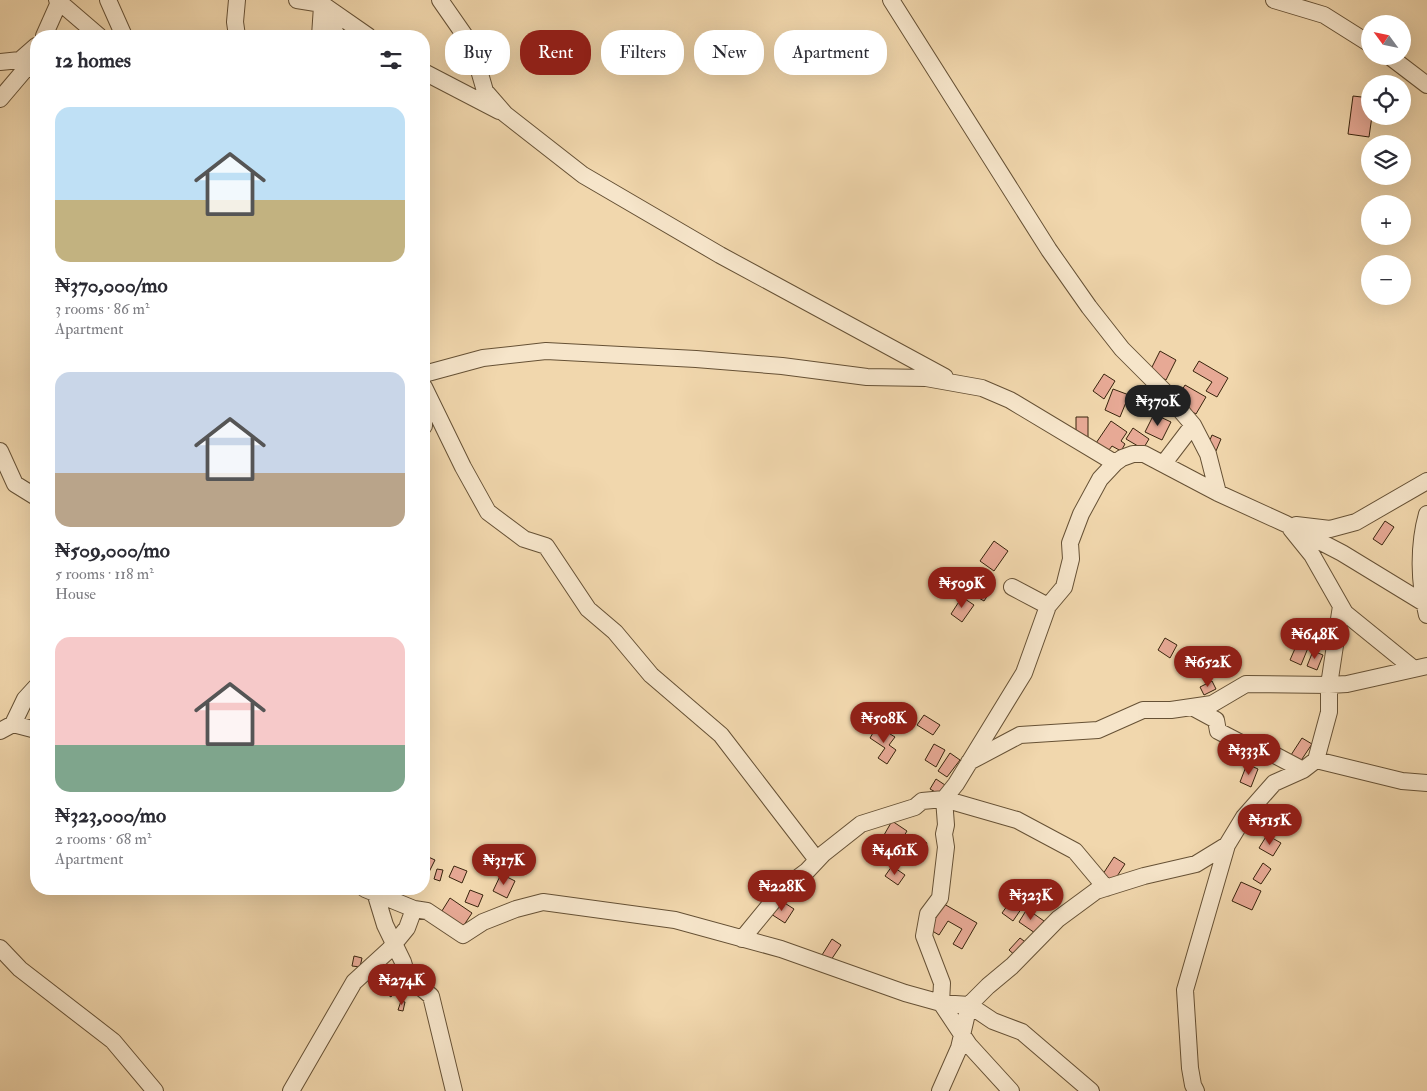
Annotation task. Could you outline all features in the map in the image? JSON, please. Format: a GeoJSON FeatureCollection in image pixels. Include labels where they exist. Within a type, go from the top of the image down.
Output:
{"type":"FeatureCollection","features":[{"type":"Feature","properties":{"kind":"street"},"geometry":{"type":"LineString","coordinates":[[46,30],[59,0],[92,30]]}},
{"type":"Feature","properties":{"kind":"street"},"geometry":{"type":"LineString","coordinates":[[108,0],[121,30]]}},
{"type":"Feature","properties":{"kind":"street"},"geometry":{"type":"LineString","coordinates":[[237,0],[237,30]]}},
{"type":"Feature","properties":{"kind":"street"},"geometry":{"type":"LineString","coordinates":[[297,0],[321,2],[360,30]]}},
{"type":"Feature","properties":{"kind":"street"},"geometry":{"type":"LineString","coordinates":[[440,0],[472,46],[485,91],[505,114],[582,175],[720,256],[942,375],[953,383]]}},
{"type":"Feature","properties":{"kind":"street"},"geometry":{"type":"LineString","coordinates":[[891,0],[1049,250],[1089,307],[1122,349],[1164,391],[1194,425],[1208,454],[1218,493]]}},
{"type":"Feature","properties":{"kind":"street"},"geometry":{"type":"LineString","coordinates":[[1274,0],[1324,15],[1361,38]]}},
{"type":"Feature","properties":{"kind":"street"},"geometry":{"type":"LineString","coordinates":[[320,30],[321,2]]}},
{"type":"Feature","properties":{"kind":"street"},"geometry":{"type":"LineString","coordinates":[[321,2],[334,30]]}},
{"type":"Feature","properties":{"kind":"street"},"geometry":{"type":"LineString","coordinates":[[0,62],[28,66]]}},
{"type":"Feature","properties":{"kind":"street"},"geometry":{"type":"LineString","coordinates":[[1401,65],[1427,84]]}},
{"type":"Feature","properties":{"kind":"street"},"geometry":{"type":"LineString","coordinates":[[0,99],[28,66]]}},
{"type":"Feature","properties":{"kind":"street"},"geometry":{"type":"LineString","coordinates":[[430,75],[505,114]]}},
{"type":"Feature","properties":{"kind":"street"},"geometry":{"type":"LineString","coordinates":[[430,372],[483,358],[546,351],[696,359],[782,366],[867,377],[926,378],[982,388],[1010,400],[1115,463]]}},
{"type":"Feature","properties":{"kind":"street"},"geometry":{"type":"LineString","coordinates":[[430,399],[463,467],[488,512],[524,539],[546,546],[588,609],[614,632],[651,675],[721,735],[817,860]]}},
{"type":"Feature","properties":{"kind":"street"},"geometry":{"type":"LineString","coordinates":[[1164,463],[1194,425]]}},
{"type":"Feature","properties":{"kind":"street"},"geometry":{"type":"LineString","coordinates":[[0,451],[15,484],[30,493]]}},
{"type":"Feature","properties":{"kind":"street"},"geometry":{"type":"LineString","coordinates":[[1010,1091],[969,1045],[941,1003],[942,983],[924,936],[928,914],[940,898],[945,859],[944,834],[946,825],[944,798],[956,784],[1024,673],[1048,606],[1064,586],[1071,559],[1070,543],[1081,514],[1100,479],[1115,463],[1133,454],[1144,454],[1218,493],[1286,524],[1342,553],[1426,607]]}},
{"type":"Feature","properties":{"kind":"street"},"geometry":{"type":"LineString","coordinates":[[1286,524],[1330,529],[1356,522],[1427,481]]}},
{"type":"Feature","properties":{"kind":"street"},"geometry":{"type":"LineString","coordinates":[[1426,607],[1420,568],[1427,514]]}},
{"type":"Feature","properties":{"kind":"street"},"geometry":{"type":"LineString","coordinates":[[1286,524],[1312,555],[1345,614],[1420,668]]}},
{"type":"Feature","properties":{"kind":"street"},"geometry":{"type":"LineString","coordinates":[[1012,587],[1048,606]]}},
{"type":"Feature","properties":{"kind":"street"},"geometry":{"type":"LineString","coordinates":[[1196,1091],[1190,1068],[1185,990],[1227,845],[1244,817],[1274,784],[1302,770],[1316,760],[1329,712],[1329,686],[1341,606]]}},
{"type":"Feature","properties":{"kind":"street"},"geometry":{"type":"LineString","coordinates":[[969,762],[1020,735],[1098,730],[1143,710],[1170,710],[1212,704],[1246,684],[1329,686],[1347,684],[1420,668]]}},
{"type":"Feature","properties":{"kind":"street"},"geometry":{"type":"LineString","coordinates":[[30,693],[6,727],[30,729]]}},
{"type":"Feature","properties":{"kind":"street"},"geometry":{"type":"LineString","coordinates":[[1192,707],[1216,720],[1218,731],[1264,755],[1269,752],[1302,770]]}},
{"type":"Feature","properties":{"kind":"street"},"geometry":{"type":"LineString","coordinates":[[1316,760],[1402,781],[1427,783]]}},
{"type":"Feature","properties":{"kind":"street"},"geometry":{"type":"LineString","coordinates":[[742,939],[783,889],[807,872],[817,860],[861,824],[915,807],[922,801],[944,798],[1017,820],[1075,851],[1106,888]]}},
{"type":"Feature","properties":{"kind":"street"},"geometry":{"type":"LineString","coordinates":[[940,1091],[959,1048],[969,1005],[1012,966],[1058,919],[1096,891],[1144,876],[1196,864],[1227,845]]}},
{"type":"Feature","properties":{"kind":"street"},"geometry":{"type":"LineString","coordinates":[[373,895],[406,972],[412,980],[431,996],[445,1061],[454,1091]]}},
{"type":"Feature","properties":{"kind":"street"},"geometry":{"type":"LineString","coordinates":[[382,895],[414,909],[427,911],[463,934],[483,922],[516,909],[543,902],[674,920],[781,949],[904,993],[941,1003],[969,1005],[993,1021],[1022,1032],[1091,1091]]}},
{"type":"Feature","properties":{"kind":"street"},"geometry":{"type":"LineString","coordinates":[[290,1091],[354,982],[394,944],[407,928],[414,909]]}},
{"type":"Feature","properties":{"kind":"street"},"geometry":{"type":"LineString","coordinates":[[0,948],[20,969],[114,1041],[155,1091]]}},
{"type":"Feature","properties":{"kind":"building"},"geometry":{"type":"Polygon","coordinates":[[[1353,96],[1361,97],[1361,125],[1371,125],[1369,135],[1348,134],[1353,96]]]}},
{"type":"Feature","properties":{"kind":"building"},"geometry":{"type":"Polygon","coordinates":[[[1160,351],[1176,360],[1166,380],[1150,371],[1160,351]]]}},
{"type":"Feature","properties":{"kind":"building"},"geometry":{"type":"Polygon","coordinates":[[[1199,361],[1228,378],[1217,397],[1206,391],[1212,382],[1193,371],[1199,361]]]}},
{"type":"Feature","properties":{"kind":"building"},"geometry":{"type":"Polygon","coordinates":[[[1104,374],[1115,381],[1104,399],[1093,391],[1104,374]]]}},
{"type":"Feature","properties":{"kind":"building"},"geometry":{"type":"Polygon","coordinates":[[[1185,385],[1206,397],[1196,414],[1175,402],[1185,385]]]}},
{"type":"Feature","properties":{"kind":"building"},"geometry":{"type":"Polygon","coordinates":[[[1113,389],[1129,395],[1120,417],[1105,410],[1113,389]]]}},
{"type":"Feature","properties":{"kind":"building"},"geometry":{"type":"Polygon","coordinates":[[[1154,414],[1171,422],[1162,440],[1145,432],[1154,414]]]}},
{"type":"Feature","properties":{"kind":"building"},"geometry":{"type":"Polygon","coordinates":[[[1076,417],[1088,417],[1088,439],[1076,439],[1076,417]]]}},
{"type":"Feature","properties":{"kind":"building"},"geometry":{"type":"Polygon","coordinates":[[[1111,421],[1127,432],[1121,441],[1125,444],[1121,451],[1112,446],[1106,454],[1094,446],[1111,421]]]}},
{"type":"Feature","properties":{"kind":"building"},"geometry":{"type":"Polygon","coordinates":[[[1133,428],[1149,439],[1143,449],[1126,439],[1133,428]]]}},
{"type":"Feature","properties":{"kind":"building"},"geometry":{"type":"Polygon","coordinates":[[[1212,435],[1221,439],[1216,451],[1207,447],[1212,435]]]}},
{"type":"Feature","properties":{"kind":"building"},"geometry":{"type":"Polygon","coordinates":[[[1385,521],[1394,527],[1382,545],[1373,539],[1385,521]]]}},
{"type":"Feature","properties":{"kind":"building"},"geometry":{"type":"Polygon","coordinates":[[[994,541],[1008,551],[994,571],[980,561],[994,541]]]}},
{"type":"Feature","properties":{"kind":"building"},"geometry":{"type":"Polygon","coordinates":[[[975,573],[988,580],[981,591],[988,595],[984,601],[965,590],[975,573]]]}},
{"type":"Feature","properties":{"kind":"building"},"geometry":{"type":"Polygon","coordinates":[[[962,597],[974,605],[962,622],[951,614],[962,597]]]}},
{"type":"Feature","properties":{"kind":"building"},"geometry":{"type":"Polygon","coordinates":[[[1165,638],[1177,645],[1170,658],[1158,650],[1165,638]]]}},
{"type":"Feature","properties":{"kind":"building"},"geometry":{"type":"Polygon","coordinates":[[[1297,644],[1308,648],[1301,665],[1290,660],[1297,644]]]}},
{"type":"Feature","properties":{"kind":"building"},"geometry":{"type":"Polygon","coordinates":[[[1313,651],[1323,655],[1317,670],[1307,666],[1313,651]]]}},
{"type":"Feature","properties":{"kind":"building"},"geometry":{"type":"Polygon","coordinates":[[[1212,681],[1216,689],[1204,695],[1200,687],[1212,681]]]}},
{"type":"Feature","properties":{"kind":"building"},"geometry":{"type":"Polygon","coordinates":[[[924,715],[940,725],[933,735],[917,725],[924,715]]]}},
{"type":"Feature","properties":{"kind":"building"},"geometry":{"type":"Polygon","coordinates":[[[877,726],[895,737],[889,745],[896,750],[887,764],[878,758],[885,748],[870,738],[877,726]]]}},
{"type":"Feature","properties":{"kind":"building"},"geometry":{"type":"Polygon","coordinates":[[[1302,738],[1312,744],[1300,762],[1291,755],[1302,738]]]}},
{"type":"Feature","properties":{"kind":"building"},"geometry":{"type":"Polygon","coordinates":[[[934,744],[945,750],[936,767],[925,760],[934,744]]]}},
{"type":"Feature","properties":{"kind":"building"},"geometry":{"type":"Polygon","coordinates":[[[950,753],[960,760],[947,777],[938,771],[950,753]]]}},
{"type":"Feature","properties":{"kind":"building"},"geometry":{"type":"Polygon","coordinates":[[[1247,764],[1258,769],[1251,787],[1240,782],[1247,764]]]}},
{"type":"Feature","properties":{"kind":"building"},"geometry":{"type":"Polygon","coordinates":[[[936,779],[945,785],[939,794],[930,789],[936,779]]]}},
{"type":"Feature","properties":{"kind":"building"},"geometry":{"type":"Polygon","coordinates":[[[892,821],[907,831],[899,844],[884,835],[892,821]]]}},
{"type":"Feature","properties":{"kind":"building"},"geometry":{"type":"Polygon","coordinates":[[[914,835],[927,843],[920,855],[907,847],[914,835]]]}},
{"type":"Feature","properties":{"kind":"building"},"geometry":{"type":"Polygon","coordinates":[[[1267,835],[1281,843],[1273,856],[1259,848],[1267,835]]]}},
{"type":"Feature","properties":{"kind":"building"},"geometry":{"type":"Polygon","coordinates":[[[1114,857],[1125,864],[1112,884],[1101,877],[1114,857]]]}},
{"type":"Feature","properties":{"kind":"building"},"geometry":{"type":"Polygon","coordinates":[[[430,858],[435,860],[430,870],[430,858]]]}},
{"type":"Feature","properties":{"kind":"building"},"geometry":{"type":"Polygon","coordinates":[[[1263,863],[1271,869],[1261,884],[1253,879],[1263,863]]]}},
{"type":"Feature","properties":{"kind":"building"},"geometry":{"type":"Polygon","coordinates":[[[454,866],[467,871],[462,883],[449,877],[454,866]]]}},
{"type":"Feature","properties":{"kind":"building"},"geometry":{"type":"Polygon","coordinates":[[[892,866],[905,875],[898,885],[885,876],[892,866]]]}},
{"type":"Feature","properties":{"kind":"building"},"geometry":{"type":"Polygon","coordinates":[[[437,869],[443,870],[440,881],[434,879],[437,869]]]}},
{"type":"Feature","properties":{"kind":"building"},"geometry":{"type":"Polygon","coordinates":[[[501,874],[515,881],[507,898],[493,891],[501,874]]]}},
{"type":"Feature","properties":{"kind":"building"},"geometry":{"type":"Polygon","coordinates":[[[1241,882],[1261,891],[1252,910],[1232,901],[1241,882]]]}},
{"type":"Feature","properties":{"kind":"building"},"geometry":{"type":"Polygon","coordinates":[[[470,890],[483,895],[478,907],[465,902],[470,890]]]}},
{"type":"Feature","properties":{"kind":"building"},"geometry":{"type":"Polygon","coordinates":[[[1015,895],[1026,902],[1013,921],[1002,913],[1015,895]]]}},
{"type":"Feature","properties":{"kind":"building"},"geometry":{"type":"Polygon","coordinates":[[[450,898],[472,913],[462,928],[440,914],[450,898]]]}},
{"type":"Feature","properties":{"kind":"building"},"geometry":{"type":"Polygon","coordinates":[[[780,900],[794,909],[785,923],[771,914],[780,900]]]}},
{"type":"Feature","properties":{"kind":"building"},"geometry":{"type":"Polygon","coordinates":[[[944,904],[977,923],[962,949],[953,944],[962,929],[948,921],[939,935],[929,929],[944,904]]]}},
{"type":"Feature","properties":{"kind":"building"},"geometry":{"type":"Polygon","coordinates":[[[1027,909],[1044,921],[1035,933],[1019,922],[1027,909]]]}},
{"type":"Feature","properties":{"kind":"building"},"geometry":{"type":"Polygon","coordinates":[[[1020,938],[1028,944],[1017,957],[1009,950],[1020,938]]]}},
{"type":"Feature","properties":{"kind":"building"},"geometry":{"type":"Polygon","coordinates":[[[832,939],[841,945],[831,960],[822,955],[832,939]]]}},
{"type":"Feature","properties":{"kind":"building"},"geometry":{"type":"Polygon","coordinates":[[[354,956],[362,958],[360,967],[352,966],[354,956]]]}},
{"type":"Feature","properties":{"kind":"building"},"geometry":{"type":"Polygon","coordinates":[[[392,980],[399,984],[391,997],[384,992],[392,980]]]}},
{"type":"Feature","properties":{"kind":"building"},"geometry":{"type":"Polygon","coordinates":[[[401,1001],[405,1002],[403,1011],[398,1010],[401,1001]]]}}]}
